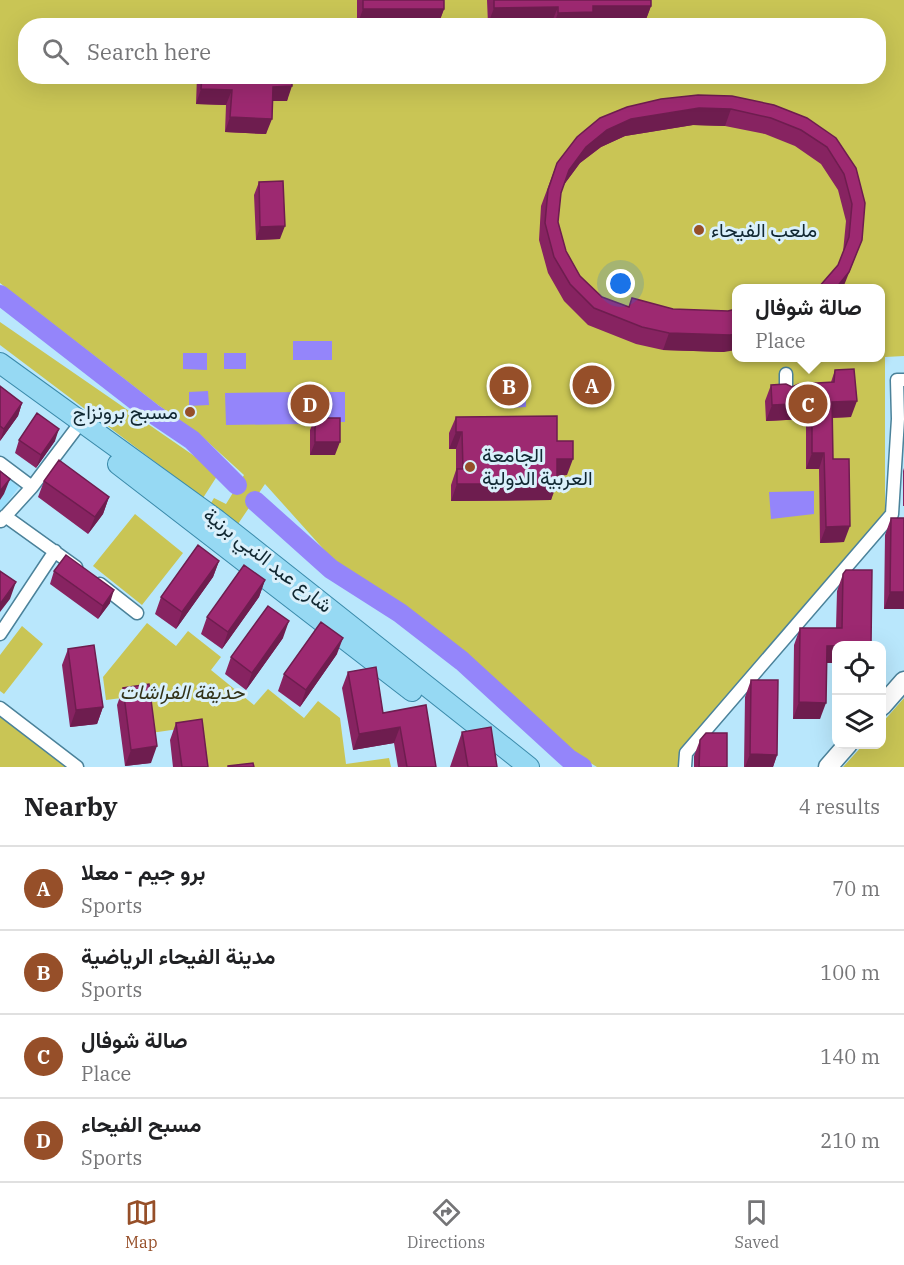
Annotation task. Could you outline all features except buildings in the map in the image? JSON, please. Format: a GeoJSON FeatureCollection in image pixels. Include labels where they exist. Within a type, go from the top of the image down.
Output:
{"type":"FeatureCollection","features":[{"type":"Feature","properties":{"kind":"main road","name":"شارع عبد النبي برنية"},"geometry":{"type":"LineString","coordinates":[[0,363],[223,524],[529,767]]}},
{"type":"Feature","properties":{"kind":"main road","name":"شارع عبد النبي برنية"},"geometry":{"type":"LineString","coordinates":[[0,376],[75,430],[510,767]]}},
{"type":"Feature","properties":{"kind":"main road"},"geometry":{"type":"LineString","coordinates":[[886,701],[904,681]]}},
{"type":"Feature","properties":{"kind":"main road"},"geometry":{"type":"LineString","coordinates":[[828,767],[844,749]]}},
{"type":"Feature","properties":{"kind":"street"},"geometry":{"type":"LineString","coordinates":[[786,374],[786,395]]}},
{"type":"Feature","properties":{"kind":"street"},"geometry":{"type":"LineString","coordinates":[[685,767],[686,753],[892,514],[898,419],[897,380],[904,380]]}},
{"type":"Feature","properties":{"kind":"street"},"geometry":{"type":"LineString","coordinates":[[75,430],[32,487],[2,519],[55,551],[137,613]]}},
{"type":"Feature","properties":{"kind":"street"},"geometry":{"type":"LineString","coordinates":[[0,463],[32,487]]}},
{"type":"Feature","properties":{"kind":"street"},"geometry":{"type":"LineString","coordinates":[[0,634],[55,551]]}},
{"type":"Feature","properties":{"kind":"street"},"geometry":{"type":"LineString","coordinates":[[0,708],[77,767]]}},
{"type":"Feature","properties":{"kind":"shaded area"},"geometry":{"type":"Polygon","coordinates":[[[293,341],[332,341],[332,360],[293,360],[293,341]]]}},
{"type":"Feature","properties":{"kind":"shaded area"},"geometry":{"type":"Polygon","coordinates":[[[183,353],[207,353],[207,370],[183,369],[183,353]]]}},
{"type":"Feature","properties":{"kind":"shaded area"},"geometry":{"type":"Polygon","coordinates":[[[224,353],[246,353],[246,369],[224,369],[224,353]]]}},
{"type":"Feature","properties":{"kind":"shaded area"},"geometry":{"type":"Polygon","coordinates":[[[507,370],[526,370],[526,407],[508,408],[507,370]]]}},
{"type":"Feature","properties":{"kind":"shaded area"},"geometry":{"type":"Polygon","coordinates":[[[208,391],[209,405],[189,406],[189,392],[208,391]]]}},
{"type":"Feature","properties":{"kind":"shaded area"},"geometry":{"type":"Polygon","coordinates":[[[302,392],[302,424],[226,425],[225,393],[302,392]]]}},
{"type":"Feature","properties":{"kind":"shaded area"},"geometry":{"type":"Polygon","coordinates":[[[315,392],[345,392],[345,422],[315,422],[315,392]]]}},
{"type":"Feature","properties":{"kind":"shaded area"},"geometry":{"type":"Polygon","coordinates":[[[0,472],[19,487],[0,512],[0,472]]]}},
{"type":"Feature","properties":{"kind":"shaded area"},"geometry":{"type":"Polygon","coordinates":[[[814,491],[814,514],[771,519],[769,492],[814,491]]]}},
{"type":"Feature","properties":{"kind":"green space"},"geometry":{"type":"Polygon","coordinates":[[[0,0],[904,0],[904,356],[885,357],[885,284],[732,284],[732,362],[885,362],[885,516],[681,752],[679,767],[597,767],[574,753],[467,656],[404,607],[336,563],[265,484],[238,524],[211,503],[214,498],[226,504],[244,475],[198,433],[158,405],[0,283],[0,0]]]}},
{"type":"Feature","properties":{"kind":"green space"},"geometry":{"type":"Polygon","coordinates":[[[0,322],[219,473],[203,498],[0,345],[0,322]]]}},
{"type":"Feature","properties":{"kind":"green space"},"geometry":{"type":"Polygon","coordinates":[[[135,514],[183,553],[142,605],[93,566],[135,514]]]}},
{"type":"Feature","properties":{"kind":"green space","name":"حديقة الفراشات"},"geometry":{"type":"Polygon","coordinates":[[[147,623],[176,646],[188,631],[221,657],[211,670],[254,705],[268,689],[304,718],[318,701],[340,718],[346,764],[389,758],[391,767],[205,767],[199,726],[151,733],[145,695],[106,700],[103,677],[147,623]]]}},
{"type":"Feature","properties":{"kind":"green space"},"geometry":{"type":"Polygon","coordinates":[[[22,626],[43,644],[4,694],[0,691],[0,655],[22,626]]]}},
{"type":"Feature","properties":{"kind":"green space"},"geometry":{"type":"Polygon","coordinates":[[[904,698],[904,767],[843,767],[859,749],[886,749],[886,718],[904,698]]]}},
{"type":"Feature","properties":{"kind":"green space"},"geometry":{"type":"Polygon","coordinates":[[[0,712],[72,767],[0,767],[0,712]]]}},
{"type":"Feature","properties":{"kind":"waterway"},"geometry":{"type":"LineString","coordinates":[[0,295],[152,413],[192,440],[237,485]]}},
{"type":"Feature","properties":{"kind":"waterway"},"geometry":{"type":"LineString","coordinates":[[255,501],[331,569],[400,613],[462,661],[569,759],[582,767]]}},
{"type":"Feature","properties":{"kind":"place","name":"ملعب الفيحاء"},"geometry":{"type":"Point","coordinates":[699,230]}},
{"type":"Feature","properties":{"kind":"place","name":"برو جيم - معلا"},"geometry":{"type":"Point","coordinates":[592,385]}},
{"type":"Feature","properties":{"kind":"place","name":"مدينة الفيحاء الرياضية"},"geometry":{"type":"Point","coordinates":[509,386]}},
{"type":"Feature","properties":{"kind":"place","name":"مسبح الفيحاء"},"geometry":{"type":"Point","coordinates":[310,404]}},
{"type":"Feature","properties":{"kind":"place","name":"صالة شوفال"},"geometry":{"type":"Point","coordinates":[808,404]}},
{"type":"Feature","properties":{"kind":"place","name":"مسبح برونزاج"},"geometry":{"type":"Point","coordinates":[190,412]}},
{"type":"Feature","properties":{"kind":"place","name":"الجامعة العربية الدولية"},"geometry":{"type":"Point","coordinates":[470,467]}}]}
